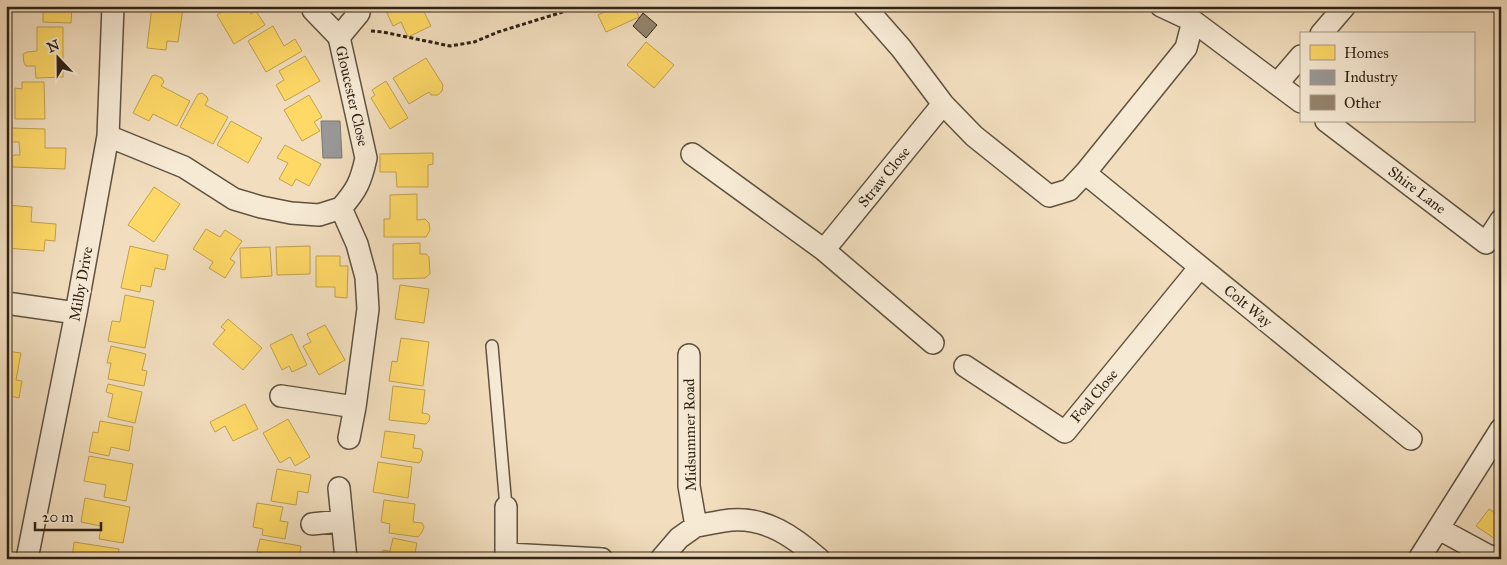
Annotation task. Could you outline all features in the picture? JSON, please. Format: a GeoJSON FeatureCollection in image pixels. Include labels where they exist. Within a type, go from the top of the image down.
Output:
{"type":"FeatureCollection","features":[{"type":"Feature","properties":{"kind":"street","name":"Milby Drive"},"geometry":{"type":"LineString","coordinates":[[27,559],[76,313],[108,136],[113,6]]}},
{"type":"Feature","properties":{"kind":"street"},"geometry":{"type":"LineString","coordinates":[[864,6],[901,48],[943,104],[974,136],[1049,196],[1069,190],[1085,173],[1186,48],[1193,21]]}},
{"type":"Feature","properties":{"kind":"street"},"geometry":{"type":"LineString","coordinates":[[1161,6],[1193,21],[1300,101]]}},
{"type":"Feature","properties":{"kind":"street"},"geometry":{"type":"LineString","coordinates":[[1323,32],[1345,6]]}},
{"type":"Feature","properties":{"kind":"street","name":"Gloucester Close"},"geometry":{"type":"LineString","coordinates":[[313,10],[348,27],[366,158],[362,178],[352,196],[341,208]]}},
{"type":"Feature","properties":{"kind":"street"},"geometry":{"type":"LineString","coordinates":[[1276,84],[1300,57]]}},
{"type":"Feature","properties":{"kind":"street","name":"Straw Close"},"geometry":{"type":"LineString","coordinates":[[824,250],[943,104]]}},
{"type":"Feature","properties":{"kind":"street","name":"Shire Lane"},"geometry":{"type":"LineString","coordinates":[[1327,122],[1486,243],[1501,220]]}},
{"type":"Feature","properties":{"kind":"street"},"geometry":{"type":"LineString","coordinates":[[108,136],[184,167],[234,199],[291,213],[319,215],[341,208],[357,244],[366,277],[368,309],[355,407],[348,438]]}},
{"type":"Feature","properties":{"kind":"street"},"geometry":{"type":"LineString","coordinates":[[692,154],[824,250],[933,343]]}},
{"type":"Feature","properties":{"kind":"street","name":"Colt Way"},"geometry":{"type":"LineString","coordinates":[[1085,173],[1410,439]]}},
{"type":"Feature","properties":{"kind":"street","name":"Foal Close"},"geometry":{"type":"LineString","coordinates":[[965,366],[1065,432],[1200,267]]}},
{"type":"Feature","properties":{"kind":"street"},"geometry":{"type":"LineString","coordinates":[[6,303],[76,313]]}},
{"type":"Feature","properties":{"kind":"street","name":"Midsummer Road"},"geometry":{"type":"LineString","coordinates":[[689,355],[689,486],[696,526]]}},
{"type":"Feature","properties":{"kind":"street"},"geometry":{"type":"LineString","coordinates":[[281,396],[355,407]]}},
{"type":"Feature","properties":{"kind":"street"},"geometry":{"type":"LineString","coordinates":[[1419,559],[1501,429]]}},
{"type":"Feature","properties":{"kind":"street"},"geometry":{"type":"LineString","coordinates":[[339,488],[346,559]]}},
{"type":"Feature","properties":{"kind":"street"},"geometry":{"type":"LineString","coordinates":[[506,507],[506,557],[602,559]]}},
{"type":"Feature","properties":{"kind":"street"},"geometry":{"type":"LineString","coordinates":[[661,559],[679,538],[696,526],[732,520],[753,521],[778,528],[819,559]]}},
{"type":"Feature","properties":{"kind":"street"},"geometry":{"type":"LineString","coordinates":[[312,524],[341,521]]}},
{"type":"Feature","properties":{"kind":"street"},"geometry":{"type":"LineString","coordinates":[[1439,528],[1487,555],[1500,559]]}},
{"type":"Feature","properties":{"kind":"lane"},"geometry":{"type":"LineString","coordinates":[[492,346],[506,507]]}},
{"type":"Feature","properties":{"kind":"path"},"geometry":{"type":"LineString","coordinates":[[348,27],[384,32],[450,46],[474,42],[498,32],[566,11],[566,6]]}},
{"type":"Feature","properties":{"kind":"building: Homes"},"geometry":{"type":"Polygon","coordinates":[[[43,6],[72,6],[71,23],[43,22],[43,6]]]}},
{"type":"Feature","properties":{"kind":"building: Homes"},"geometry":{"type":"Polygon","coordinates":[[[152,6],[183,8],[178,42],[167,41],[166,50],[147,48],[152,6]]]}},
{"type":"Feature","properties":{"kind":"building: Homes"},"geometry":{"type":"Polygon","coordinates":[[[231,6],[247,6],[251,14],[256,11],[265,25],[234,44],[217,15],[231,6]]]}},
{"type":"Feature","properties":{"kind":"building: Homes"},"geometry":{"type":"Polygon","coordinates":[[[390,6],[421,6],[431,26],[408,37],[401,22],[393,26],[385,9],[390,6]]]}},
{"type":"Feature","properties":{"kind":"building: Homes"},"geometry":{"type":"Polygon","coordinates":[[[608,6],[634,6],[639,17],[606,32],[598,15],[609,10],[608,6]]]}},
{"type":"Feature","properties":{"kind":"building: Homes"},"geometry":{"type":"Polygon","coordinates":[[[273,26],[284,46],[295,39],[302,51],[266,72],[248,41],[273,26]]]}},
{"type":"Feature","properties":{"kind":"building: Homes"},"geometry":{"type":"Polygon","coordinates":[[[37,27],[63,27],[63,77],[36,78],[35,66],[26,66],[24,63],[23,54],[37,51],[37,27]]]}},
{"type":"Feature","properties":{"kind":"building: Homes"},"geometry":{"type":"Polygon","coordinates":[[[646,42],[674,65],[654,88],[627,65],[646,42]]]}},
{"type":"Feature","properties":{"kind":"building: Homes"},"geometry":{"type":"Polygon","coordinates":[[[305,56],[320,81],[285,101],[276,85],[284,80],[279,71],[305,56]]]}},
{"type":"Feature","properties":{"kind":"building: Homes"},"geometry":{"type":"Polygon","coordinates":[[[426,58],[443,85],[442,91],[438,95],[431,95],[429,92],[409,104],[393,78],[426,58]]]}},
{"type":"Feature","properties":{"kind":"building: Homes"},"geometry":{"type":"Polygon","coordinates":[[[155,75],[162,78],[164,82],[161,86],[190,101],[177,126],[153,114],[149,121],[133,113],[152,76],[155,75]]]}},
{"type":"Feature","properties":{"kind":"building: Homes"},"geometry":{"type":"Polygon","coordinates":[[[386,81],[408,118],[390,129],[371,98],[375,95],[372,90],[386,81]]]}},
{"type":"Feature","properties":{"kind":"building: Homes"},"geometry":{"type":"Polygon","coordinates":[[[22,82],[44,82],[45,119],[15,119],[15,88],[22,89],[22,82]]]}},
{"type":"Feature","properties":{"kind":"building: Homes"},"geometry":{"type":"Polygon","coordinates":[[[202,93],[208,100],[205,105],[228,117],[213,144],[180,127],[198,94],[202,93]]]}},
{"type":"Feature","properties":{"kind":"building: Homes"},"geometry":{"type":"Polygon","coordinates":[[[309,95],[322,117],[314,122],[320,131],[302,141],[284,110],[309,95]]]}},
{"type":"Feature","properties":{"kind":"building: Homes"},"geometry":{"type":"Polygon","coordinates":[[[231,121],[262,138],[248,163],[217,145],[231,121]]]}},
{"type":"Feature","properties":{"kind":"building: Homes"},"geometry":{"type":"Polygon","coordinates":[[[11,128],[45,129],[45,148],[66,148],[65,169],[13,167],[11,158],[14,155],[20,155],[19,142],[11,142],[7,137],[7,131],[11,128]]]}},
{"type":"Feature","properties":{"kind":"building: Homes"},"geometry":{"type":"Polygon","coordinates":[[[285,145],[321,164],[309,186],[296,179],[292,186],[279,179],[288,163],[277,158],[285,145]]]}},
{"type":"Feature","properties":{"kind":"building: Homes"},"geometry":{"type":"Polygon","coordinates":[[[433,153],[433,164],[428,165],[428,187],[397,187],[396,172],[380,172],[380,154],[433,153]]]}},
{"type":"Feature","properties":{"kind":"building: Homes"},"geometry":{"type":"Polygon","coordinates":[[[154,187],[180,204],[154,242],[128,225],[154,187]]]}},
{"type":"Feature","properties":{"kind":"building: Homes"},"geometry":{"type":"Polygon","coordinates":[[[417,194],[417,220],[425,219],[429,223],[430,230],[426,237],[384,237],[384,219],[390,219],[390,195],[417,194]]]}},
{"type":"Feature","properties":{"kind":"building: Homes"},"geometry":{"type":"Polygon","coordinates":[[[6,205],[32,207],[31,222],[56,224],[55,241],[45,240],[44,251],[6,248],[6,205]]]}},
{"type":"Feature","properties":{"kind":"building: Homes"},"geometry":{"type":"Polygon","coordinates":[[[206,229],[220,237],[225,230],[242,241],[230,259],[235,262],[225,278],[209,268],[213,262],[193,249],[206,229]]]}},
{"type":"Feature","properties":{"kind":"building: Homes"},"geometry":{"type":"Polygon","coordinates":[[[420,243],[420,254],[426,254],[429,257],[430,274],[425,278],[393,279],[393,244],[420,243]]]}},
{"type":"Feature","properties":{"kind":"building: Homes"},"geometry":{"type":"Polygon","coordinates":[[[130,246],[168,255],[165,270],[155,268],[151,287],[141,285],[140,292],[121,288],[130,246]]]}},
{"type":"Feature","properties":{"kind":"building: Homes"},"geometry":{"type":"Polygon","coordinates":[[[310,246],[310,274],[277,275],[276,247],[310,246]]]}},
{"type":"Feature","properties":{"kind":"building: Homes"},"geometry":{"type":"Polygon","coordinates":[[[270,247],[272,276],[241,278],[240,248],[270,247]]]}},
{"type":"Feature","properties":{"kind":"building: Homes"},"geometry":{"type":"Polygon","coordinates":[[[316,256],[340,256],[340,266],[348,266],[347,298],[335,297],[335,287],[316,287],[316,256]]]}},
{"type":"Feature","properties":{"kind":"building: Homes"},"geometry":{"type":"Polygon","coordinates":[[[400,285],[429,289],[424,323],[395,319],[400,285]]]}},
{"type":"Feature","properties":{"kind":"building: Homes"},"geometry":{"type":"Polygon","coordinates":[[[125,295],[154,301],[145,348],[108,341],[112,321],[120,322],[125,295]]]}},
{"type":"Feature","properties":{"kind":"building: Homes"},"geometry":{"type":"Polygon","coordinates":[[[228,319],[262,348],[243,370],[213,344],[225,330],[221,327],[228,319]]]}},
{"type":"Feature","properties":{"kind":"building: Homes"},"geometry":{"type":"Polygon","coordinates":[[[325,325],[345,360],[319,375],[303,346],[311,342],[307,334],[325,325]]]}},
{"type":"Feature","properties":{"kind":"building: Homes"},"geometry":{"type":"Polygon","coordinates":[[[292,334],[307,365],[292,372],[289,366],[282,370],[270,345],[292,334]]]}},
{"type":"Feature","properties":{"kind":"building: Homes"},"geometry":{"type":"Polygon","coordinates":[[[401,338],[429,342],[423,386],[389,381],[392,361],[397,362],[401,338]]]}},
{"type":"Feature","properties":{"kind":"building: Homes"},"geometry":{"type":"Polygon","coordinates":[[[111,346],[146,354],[142,370],[147,371],[144,386],[108,379],[111,363],[107,363],[111,346]]]}},
{"type":"Feature","properties":{"kind":"building: Homes"},"geometry":{"type":"Polygon","coordinates":[[[6,351],[21,353],[16,380],[22,381],[19,398],[6,395],[6,351]]]}},
{"type":"Feature","properties":{"kind":"building: Homes"},"geometry":{"type":"Polygon","coordinates":[[[108,384],[142,392],[135,423],[108,417],[113,394],[106,392],[108,384]]]}},
{"type":"Feature","properties":{"kind":"building: Homes"},"geometry":{"type":"Polygon","coordinates":[[[393,386],[425,390],[422,413],[430,416],[426,424],[389,420],[393,386]]]}},
{"type":"Feature","properties":{"kind":"building: Homes"},"geometry":{"type":"Polygon","coordinates":[[[245,404],[258,429],[233,441],[225,426],[215,432],[210,422],[245,404]]]}},
{"type":"Feature","properties":{"kind":"building: Homes"},"geometry":{"type":"Polygon","coordinates":[[[288,419],[310,457],[295,466],[290,457],[280,463],[263,433],[288,419]]]}},
{"type":"Feature","properties":{"kind":"building: Homes"},"geometry":{"type":"Polygon","coordinates":[[[100,421],[133,427],[129,451],[111,447],[109,456],[89,452],[93,432],[98,433],[100,421]]]}},
{"type":"Feature","properties":{"kind":"building: Homes"},"geometry":{"type":"Polygon","coordinates":[[[385,431],[415,435],[413,448],[421,449],[423,452],[421,461],[419,463],[381,457],[385,431]]]}},
{"type":"Feature","properties":{"kind":"building: Homes"},"geometry":{"type":"Polygon","coordinates":[[[89,456],[133,464],[126,501],[104,497],[106,485],[84,481],[89,456]]]}},
{"type":"Feature","properties":{"kind":"building: Homes"},"geometry":{"type":"Polygon","coordinates":[[[378,462],[412,467],[408,498],[373,492],[378,462]]]}},
{"type":"Feature","properties":{"kind":"building: Homes"},"geometry":{"type":"Polygon","coordinates":[[[277,469],[311,475],[308,493],[298,491],[296,505],[271,501],[277,469]]]}},
{"type":"Feature","properties":{"kind":"building: Homes"},"geometry":{"type":"Polygon","coordinates":[[[85,498],[130,507],[123,543],[99,539],[101,526],[81,522],[85,498]]]}},
{"type":"Feature","properties":{"kind":"building: Homes"},"geometry":{"type":"Polygon","coordinates":[[[384,500],[415,504],[413,522],[422,523],[424,527],[418,537],[389,533],[390,524],[381,522],[384,500]]]}},
{"type":"Feature","properties":{"kind":"building: Homes"},"geometry":{"type":"Polygon","coordinates":[[[257,503],[283,507],[280,521],[288,522],[285,539],[262,535],[263,529],[253,527],[257,503]]]}},
{"type":"Feature","properties":{"kind":"building: Homes"},"geometry":{"type":"Polygon","coordinates":[[[1489,509],[1501,517],[1501,543],[1476,526],[1489,509]]]}},
{"type":"Feature","properties":{"kind":"building: Homes"},"geometry":{"type":"Polygon","coordinates":[[[393,538],[417,543],[414,558],[417,559],[381,559],[383,550],[390,551],[393,538]]]}},
{"type":"Feature","properties":{"kind":"building: Homes"},"geometry":{"type":"Polygon","coordinates":[[[260,539],[301,546],[299,559],[269,559],[270,555],[257,552],[260,539]]]}},
{"type":"Feature","properties":{"kind":"building: Homes"},"geometry":{"type":"Polygon","coordinates":[[[74,542],[119,549],[118,557],[127,559],[72,559],[74,542]]]}},
{"type":"Feature","properties":{"kind":"building: Industry"},"geometry":{"type":"Polygon","coordinates":[[[321,121],[340,121],[342,158],[323,158],[321,121]]]}},
{"type":"Feature","properties":{"kind":"building: Other"},"geometry":{"type":"Polygon","coordinates":[[[643,13],[657,25],[646,38],[633,26],[643,13]]]}}]}
